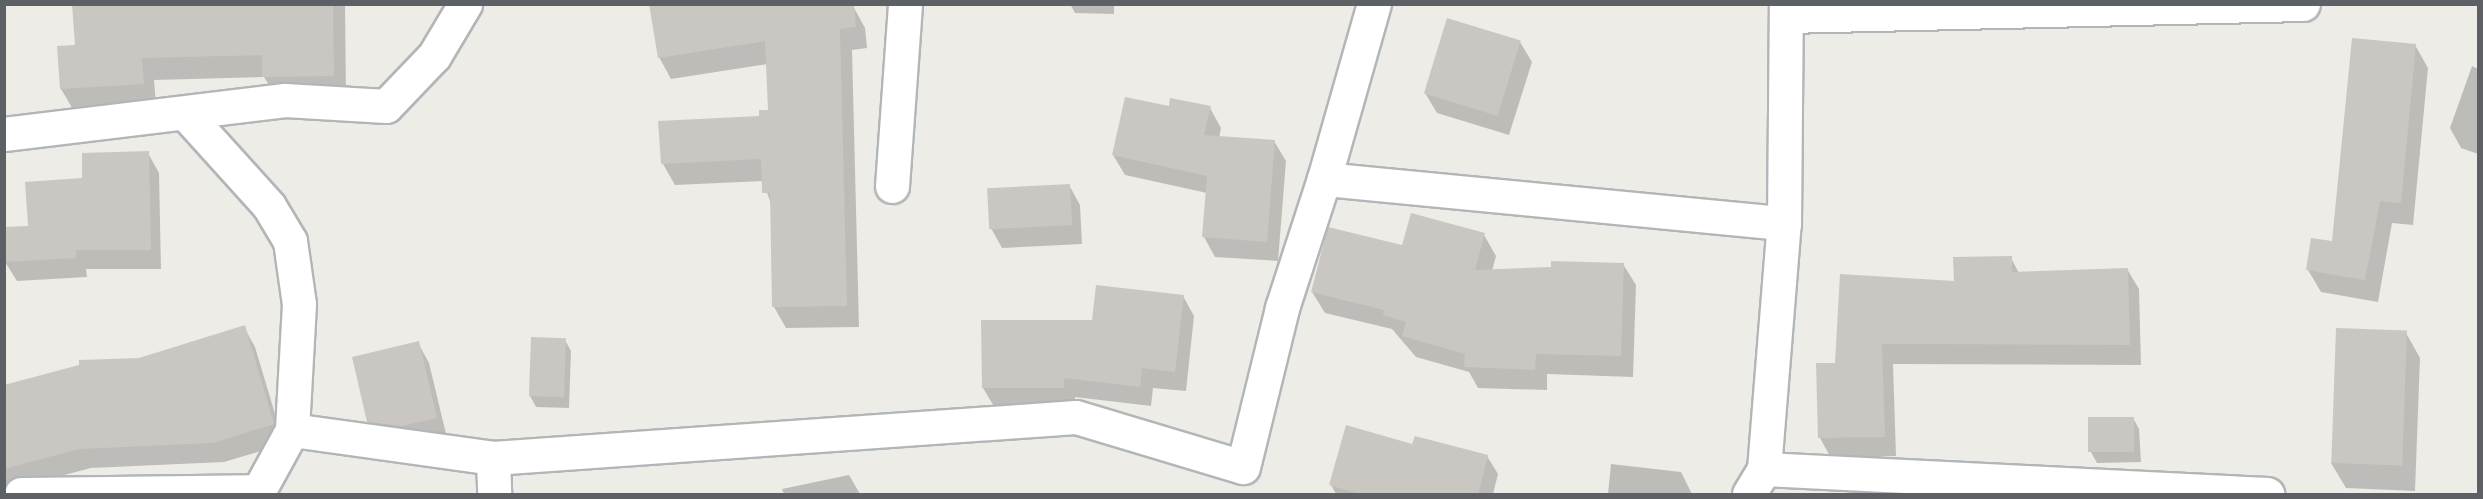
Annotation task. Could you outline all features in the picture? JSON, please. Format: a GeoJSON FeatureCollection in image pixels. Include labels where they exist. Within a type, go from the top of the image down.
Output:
{"type":"FeatureCollection","features":[{"type":"Feature","properties":{"kind":"street"},"geometry":{"type":"LineString","coordinates":[[4,134],[186,114],[285,100],[386,106],[434,56],[465,4]]}},
{"type":"Feature","properties":{"kind":"street"},"geometry":{"type":"LineString","coordinates":[[892,186],[905,4]]}},
{"type":"Feature","properties":{"kind":"street"},"geometry":{"type":"LineString","coordinates":[[292,430],[493,458],[1076,417],[1243,467],[1282,308],[1324,178],[1374,4]]}},
{"type":"Feature","properties":{"kind":"street"},"geometry":{"type":"LineString","coordinates":[[2267,495],[1756,482],[1784,224],[1786,10],[2303,4]]}},
{"type":"Feature","properties":{"kind":"street"},"geometry":{"type":"LineString","coordinates":[[21,495],[257,493],[292,430],[299,304],[290,241],[269,206],[186,114]]}},
{"type":"Feature","properties":{"kind":"street"},"geometry":{"type":"LineString","coordinates":[[1324,178],[1784,224]]}},
{"type":"Feature","properties":{"kind":"street"},"geometry":{"type":"LineString","coordinates":[[493,458],[494,495]]}},
{"type":"Feature","properties":{"kind":"building"},"geometry":{"type":"Polygon","coordinates":[[[72,4],[333,4],[334,76],[262,77],[262,55],[142,58],[144,84],[60,89],[57,46],[75,45],[72,4]]]}},
{"type":"Feature","properties":{"kind":"building"},"geometry":{"type":"Polygon","coordinates":[[[649,4],[854,5],[856,27],[840,29],[847,306],[772,307],[770,193],[762,193],[761,159],[661,164],[658,121],[759,116],[759,110],[768,110],[765,41],[658,58],[649,4]]]}},
{"type":"Feature","properties":{"kind":"building"},"geometry":{"type":"Polygon","coordinates":[[[1447,18],[1521,41],[1498,116],[1424,94],[1447,18]]]}},
{"type":"Feature","properties":{"kind":"building"},"geometry":{"type":"Polygon","coordinates":[[[2352,38],[2416,44],[2401,203],[2380,201],[2365,280],[2306,270],[2311,238],[2332,241],[2352,38]]]}},
{"type":"Feature","properties":{"kind":"building"},"geometry":{"type":"Polygon","coordinates":[[[1125,97],[1169,106],[1170,98],[1211,106],[1204,135],[1275,140],[1267,242],[1202,237],[1207,176],[1112,155],[1125,97]]]}},
{"type":"Feature","properties":{"kind":"building"},"geometry":{"type":"Polygon","coordinates":[[[149,151],[151,250],[76,250],[76,258],[4,262],[4,227],[28,226],[25,182],[82,178],[82,153],[149,151]]]}},
{"type":"Feature","properties":{"kind":"building"},"geometry":{"type":"Polygon","coordinates":[[[1070,184],[1072,225],[989,229],[987,188],[1070,184]]]}},
{"type":"Feature","properties":{"kind":"building"},"geometry":{"type":"Polygon","coordinates":[[[1411,213],[1485,233],[1475,270],[1551,267],[1551,261],[1624,263],[1621,356],[1536,354],[1535,370],[1464,367],[1465,354],[1402,336],[1406,322],[1383,315],[1384,310],[1311,292],[1328,227],[1402,245],[1411,213]]]}},
{"type":"Feature","properties":{"kind":"building"},"geometry":{"type":"Polygon","coordinates":[[[2012,256],[2012,272],[2128,268],[2130,345],[1882,344],[1885,437],[1818,438],[1816,363],[1835,363],[1840,274],[1954,281],[1953,257],[2012,256]]]}},
{"type":"Feature","properties":{"kind":"building"},"geometry":{"type":"Polygon","coordinates":[[[1096,285],[1184,295],[1175,372],[1142,368],[1140,387],[1064,378],[1064,388],[982,388],[981,320],[1092,320],[1096,285]]]}},
{"type":"Feature","properties":{"kind":"building"},"geometry":{"type":"Polygon","coordinates":[[[245,325],[274,424],[213,443],[79,449],[4,469],[4,385],[79,365],[79,360],[139,358],[245,325]]]}},
{"type":"Feature","properties":{"kind":"building"},"geometry":{"type":"Polygon","coordinates":[[[2336,328],[2407,330],[2402,465],[2331,463],[2336,328]]]}},
{"type":"Feature","properties":{"kind":"building"},"geometry":{"type":"Polygon","coordinates":[[[531,337],[566,338],[564,397],[529,396],[531,337]]]}},
{"type":"Feature","properties":{"kind":"building"},"geometry":{"type":"Polygon","coordinates":[[[419,341],[437,418],[402,426],[367,422],[352,357],[419,341]]]}},
{"type":"Feature","properties":{"kind":"building"},"geometry":{"type":"Polygon","coordinates":[[[2088,417],[2134,417],[2134,452],[2088,452],[2088,417]]]}},
{"type":"Feature","properties":{"kind":"building"},"geometry":{"type":"Polygon","coordinates":[[[1346,425],[1412,444],[1415,436],[1488,455],[1478,495],[1363,495],[1329,485],[1346,425]]]}}]}
